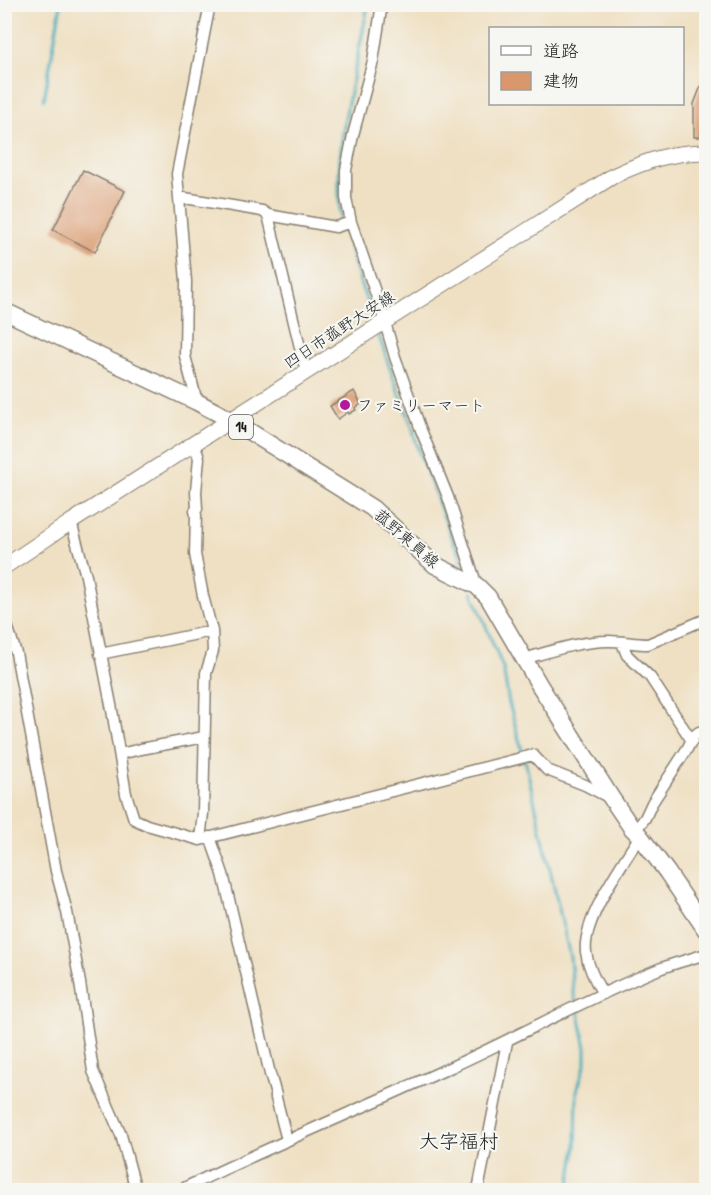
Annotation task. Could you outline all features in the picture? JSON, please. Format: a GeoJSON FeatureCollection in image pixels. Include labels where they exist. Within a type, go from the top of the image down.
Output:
{"type":"FeatureCollection","features":[{"type":"Feature","properties":{"kind":"main road","name":"四日市菰野大安線"},"geometry":{"type":"LineString","coordinates":[[4,567],[613,176],[640,163],[685,152],[706,152]]}},
{"type":"Feature","properties":{"kind":"main road","name":"菰野東員線"},"geometry":{"type":"LineString","coordinates":[[4,311],[231,420],[372,508],[435,565],[469,582],[488,597],[612,799],[673,880],[706,930]]}},
{"type":"Feature","properties":{"kind":"street"},"geometry":{"type":"LineString","coordinates":[[197,402],[185,356],[186,281],[177,174],[210,4]]}},
{"type":"Feature","properties":{"kind":"street"},"geometry":{"type":"LineString","coordinates":[[382,4],[373,61],[346,170],[346,198],[350,223],[379,325],[403,379],[451,506],[469,582]]}},
{"type":"Feature","properties":{"kind":"street"},"geometry":{"type":"LineString","coordinates":[[179,197],[336,226],[350,223]]}},
{"type":"Feature","properties":{"kind":"street"},"geometry":{"type":"LineString","coordinates":[[268,215],[306,372]]}},
{"type":"Feature","properties":{"kind":"street"},"geometry":{"type":"LineString","coordinates":[[194,444],[199,459],[197,509],[195,511],[195,554],[212,631],[213,651],[206,673],[203,813],[205,838],[224,874],[224,882],[287,1140]]}},
{"type":"Feature","properties":{"kind":"street"},"geometry":{"type":"LineString","coordinates":[[71,522],[86,576],[126,794],[134,819],[147,825],[205,838],[530,755],[533,755],[547,770],[612,799]]}},
{"type":"Feature","properties":{"kind":"street"},"geometry":{"type":"LineString","coordinates":[[4,616],[16,653],[56,872],[67,912],[93,1071],[120,1135],[136,1191]]}},
{"type":"Feature","properties":{"kind":"street"},"geometry":{"type":"LineString","coordinates":[[524,659],[594,642],[648,644],[706,619]]}},
{"type":"Feature","properties":{"kind":"street"},"geometry":{"type":"LineString","coordinates":[[100,654],[212,631]]}},
{"type":"Feature","properties":{"kind":"street"},"geometry":{"type":"LineString","coordinates":[[622,643],[627,655],[650,676],[692,741]]}},
{"type":"Feature","properties":{"kind":"street"},"geometry":{"type":"LineString","coordinates":[[603,994],[588,966],[586,938],[603,897],[652,803],[694,736],[706,730]]}},
{"type":"Feature","properties":{"kind":"street"},"geometry":{"type":"LineString","coordinates":[[120,754],[204,737]]}},
{"type":"Feature","properties":{"kind":"street"},"geometry":{"type":"LineString","coordinates":[[180,1191],[287,1140],[507,1042],[603,994],[660,969],[706,954]]}},
{"type":"Feature","properties":{"kind":"street"},"geometry":{"type":"LineString","coordinates":[[478,1191],[507,1042]]}},
{"type":"Feature","properties":{"kind":"building"},"geometry":{"type":"Polygon","coordinates":[[[706,73],[706,137],[694,137],[694,104],[706,73]]]}},
{"type":"Feature","properties":{"kind":"building"},"geometry":{"type":"Polygon","coordinates":[[[83,170],[125,191],[95,252],[53,230],[83,170]]]}},
{"type":"Feature","properties":{"kind":"building","name":"ファミリーマート"},"geometry":{"type":"Polygon","coordinates":[[[354,391],[361,404],[355,408],[356,410],[338,419],[330,406],[354,391]]]}},
{"type":"Feature","properties":{"kind":"waterway"},"geometry":{"type":"LineString","coordinates":[[44,99],[61,4]]}},
{"type":"Feature","properties":{"kind":"waterway"},"geometry":{"type":"LineString","coordinates":[[342,221],[339,205],[340,157],[350,92],[368,4]]}},
{"type":"Feature","properties":{"kind":"waterway"},"geometry":{"type":"LineString","coordinates":[[344,227],[375,324]]}},
{"type":"Feature","properties":{"kind":"waterway"},"geometry":{"type":"LineString","coordinates":[[378,333],[412,426],[419,452],[459,552],[464,572]]}},
{"type":"Feature","properties":{"kind":"waterway"},"geometry":{"type":"LineString","coordinates":[[472,592],[503,668],[509,703],[523,754]]}},
{"type":"Feature","properties":{"kind":"waterway"},"geometry":{"type":"LineString","coordinates":[[525,760],[570,957],[576,1003]]}},
{"type":"Feature","properties":{"kind":"waterway"},"geometry":{"type":"LineString","coordinates":[[569,1190],[576,1147],[577,1091],[586,1062],[586,1048],[578,1009]]}},
{"type":"Feature","properties":{"kind":"place","name":"ファミリーマート"},"geometry":{"type":"Point","coordinates":[345,405]}},
{"type":"Feature","properties":{"kind":"district","name":"大字福村"},"geometry":{"type":"Point","coordinates":[459,1141]}}]}
